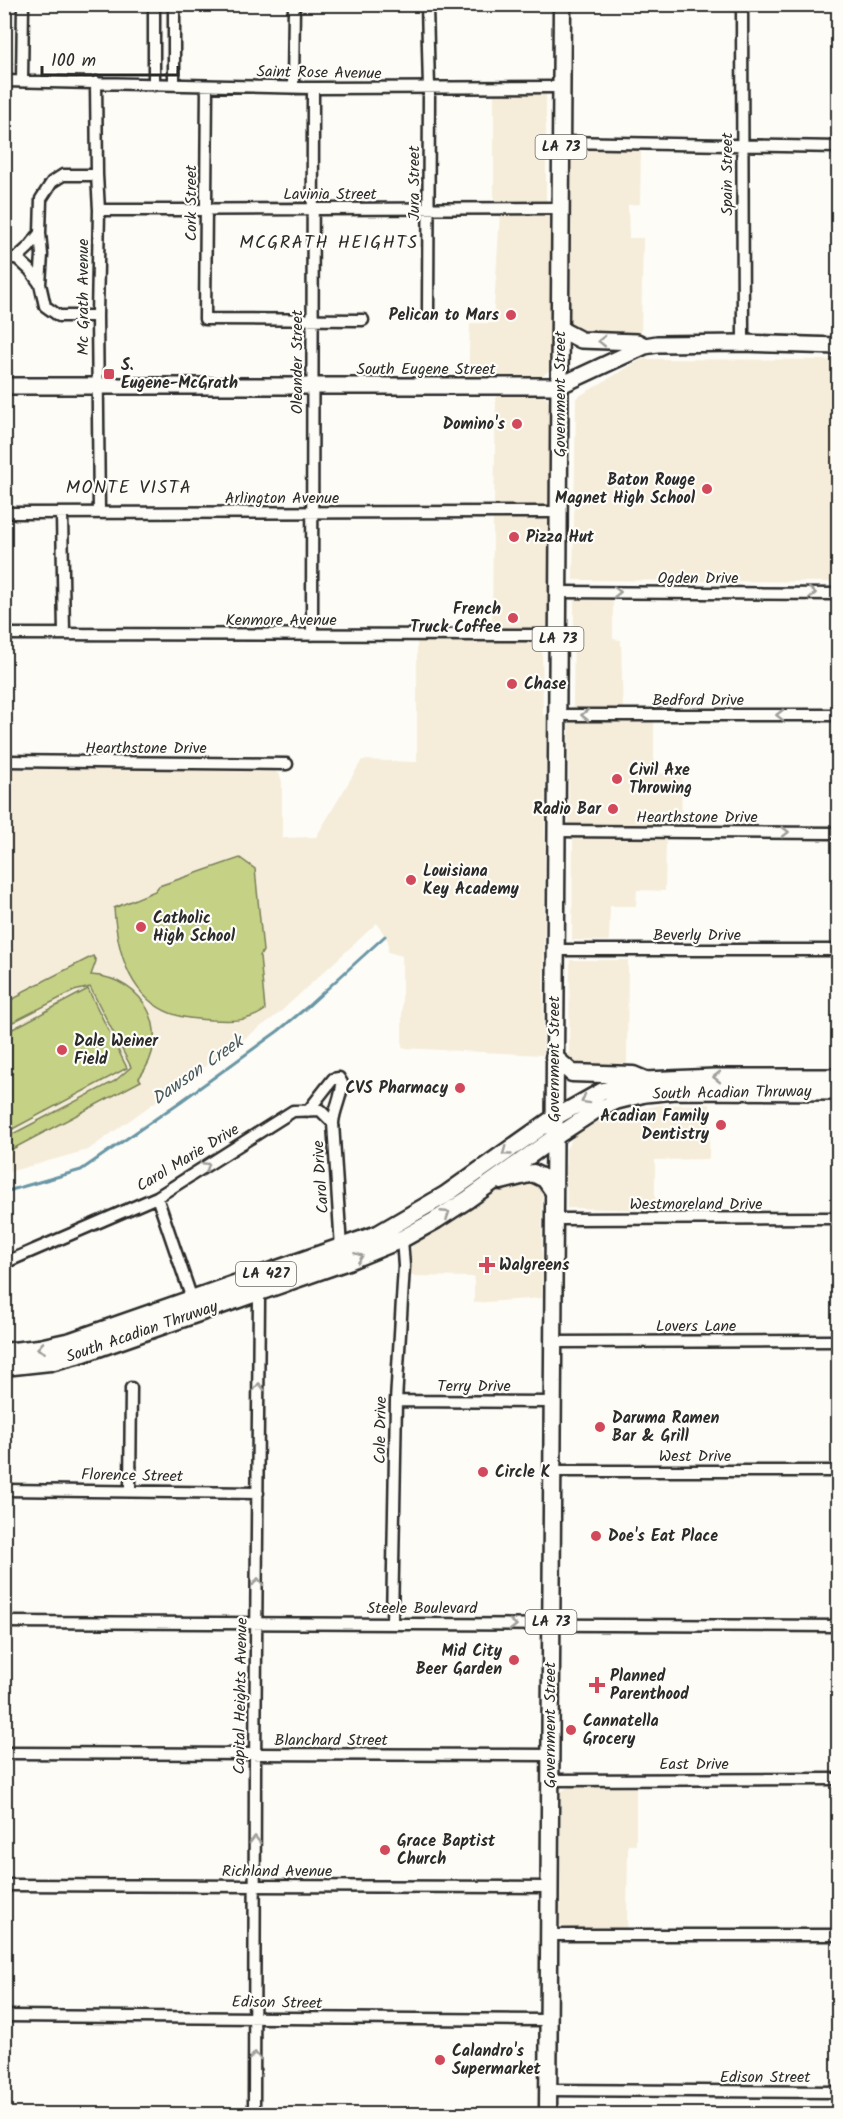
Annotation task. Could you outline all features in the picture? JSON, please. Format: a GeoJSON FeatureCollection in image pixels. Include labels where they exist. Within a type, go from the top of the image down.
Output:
{"type":"FeatureCollection","features":[{"type":"Feature","properties":{"kind":"main road","name":"Government Street"},"geometry":{"type":"LineString","coordinates":[[548,2115],[562,4]]}},
{"type":"Feature","properties":{"kind":"main road"},"geometry":{"type":"LineString","coordinates":[[554,1057],[572,1073],[633,1075],[645,1080]]}},
{"type":"Feature","properties":{"kind":"main road","name":"South Acadian Thruway"},"geometry":{"type":"LineString","coordinates":[[252,1287],[340,1248],[378,1234],[427,1207],[554,1118]]}},
{"type":"Feature","properties":{"kind":"main road","name":"South Acadian Thruway"},"geometry":{"type":"LineString","coordinates":[[4,1367],[50,1362],[71,1357],[195,1307],[252,1287],[356,1258],[402,1239],[436,1220],[554,1138]]}},
{"type":"Feature","properties":{"kind":"main road"},"geometry":{"type":"LineString","coordinates":[[489,1184],[533,1173],[543,1178],[554,1192]]}},
{"type":"Feature","properties":{"kind":"main road","name":"South Acadian Thruway"},"geometry":{"type":"LineString","coordinates":[[4,1352],[71,1341],[195,1307]]}},
{"type":"Feature","properties":{"kind":"street"},"geometry":{"type":"LineString","coordinates":[[22,81],[23,4]]}},
{"type":"Feature","properties":{"kind":"street"},"geometry":{"type":"LineString","coordinates":[[154,4],[154,85]]}},
{"type":"Feature","properties":{"kind":"street"},"geometry":{"type":"LineString","coordinates":[[174,4],[174,85]]}},
{"type":"Feature","properties":{"kind":"street"},"geometry":{"type":"LineString","coordinates":[[293,88],[294,4]]}},
{"type":"Feature","properties":{"kind":"street","name":"Jura Street"},"geometry":{"type":"LineString","coordinates":[[428,4],[428,314]]}},
{"type":"Feature","properties":{"kind":"street","name":"Spain Street"},"geometry":{"type":"LineString","coordinates":[[742,4],[743,343]]}},
{"type":"Feature","properties":{"kind":"street","name":"Saint Rose Avenue"},"geometry":{"type":"LineString","coordinates":[[4,81],[293,88],[562,87]]}},
{"type":"Feature","properties":{"kind":"street","name":"Mc Grath Avenue"},"geometry":{"type":"LineString","coordinates":[[96,82],[99,210],[97,316],[99,513]]}},
{"type":"Feature","properties":{"kind":"street","name":"Cork Street"},"geometry":{"type":"LineString","coordinates":[[207,86],[205,319],[311,320]]}},
{"type":"Feature","properties":{"kind":"street","name":"Oleander Street"},"geometry":{"type":"LineString","coordinates":[[312,635],[313,88]]}},
{"type":"Feature","properties":{"kind":"street"},"geometry":{"type":"LineString","coordinates":[[561,142],[838,147]]}},
{"type":"Feature","properties":{"kind":"street"},"geometry":{"type":"LineString","coordinates":[[97,175],[63,175],[52,182],[40,199],[42,255],[40,284],[45,306],[59,316],[97,316]]}},
{"type":"Feature","properties":{"kind":"street","name":"Lavinia Street"},"geometry":{"type":"LineString","coordinates":[[99,210],[561,208]]}},
{"type":"Feature","properties":{"kind":"street"},"geometry":{"type":"LineString","coordinates":[[4,258],[17,258],[40,233]]}},
{"type":"Feature","properties":{"kind":"street"},"geometry":{"type":"LineString","coordinates":[[17,258],[40,284]]}},
{"type":"Feature","properties":{"kind":"street"},"geometry":{"type":"LineString","coordinates":[[311,320],[363,320]]}},
{"type":"Feature","properties":{"kind":"street"},"geometry":{"type":"LineString","coordinates":[[560,329],[582,340],[637,342],[645,346]]}},
{"type":"Feature","properties":{"kind":"street","name":"South Eugene Street"},"geometry":{"type":"LineString","coordinates":[[4,386],[559,386],[645,346],[657,344],[743,343],[838,346]]}},
{"type":"Feature","properties":{"kind":"street","name":"Arlington Avenue"},"geometry":{"type":"LineString","coordinates":[[4,513],[559,513]]}},
{"type":"Feature","properties":{"kind":"street"},"geometry":{"type":"LineString","coordinates":[[62,514],[64,634]]}},
{"type":"Feature","properties":{"kind":"street","name":"Ogden Drive"},"geometry":{"type":"LineString","coordinates":[[558,592],[838,594]]}},
{"type":"Feature","properties":{"kind":"street","name":"Kenmore Avenue"},"geometry":{"type":"LineString","coordinates":[[4,634],[558,635]]}},
{"type":"Feature","properties":{"kind":"street","name":"Bedford Drive"},"geometry":{"type":"LineString","coordinates":[[557,715],[838,715]]}},
{"type":"Feature","properties":{"kind":"street","name":"Hearthstone Drive"},"geometry":{"type":"LineString","coordinates":[[4,761],[287,764]]}},
{"type":"Feature","properties":{"kind":"street","name":"Hearthstone Drive"},"geometry":{"type":"LineString","coordinates":[[556,831],[838,833]]}},
{"type":"Feature","properties":{"kind":"street","name":"Beverly Drive"},"geometry":{"type":"LineString","coordinates":[[555,950],[838,950]]}},
{"type":"Feature","properties":{"kind":"street","name":"South Acadian Thruway"},"geometry":{"type":"LineString","coordinates":[[554,1118],[602,1091],[645,1080],[715,1077],[838,1077]]}},
{"type":"Feature","properties":{"kind":"street"},"geometry":{"type":"LineString","coordinates":[[308,1111],[327,1084],[333,1078],[339,1078],[342,1090],[334,1110],[333,1123]]}},
{"type":"Feature","properties":{"kind":"street","name":"South Acadian Thruway"},"geometry":{"type":"LineString","coordinates":[[554,1138],[583,1117],[607,1105],[645,1094],[676,1091],[838,1092]]}},
{"type":"Feature","properties":{"kind":"street","name":"Carol Marie Drive"},"geometry":{"type":"LineString","coordinates":[[4,1263],[157,1197],[293,1112],[320,1110]]}},
{"type":"Feature","properties":{"kind":"street","name":"Carol Drive"},"geometry":{"type":"LineString","coordinates":[[320,1110],[333,1123],[340,1248]]}},
{"type":"Feature","properties":{"kind":"street"},"geometry":{"type":"LineString","coordinates":[[157,1197],[195,1307]]}},
{"type":"Feature","properties":{"kind":"street","name":"Westmoreland Drive"},"geometry":{"type":"LineString","coordinates":[[554,1220],[838,1218]]}},
{"type":"Feature","properties":{"kind":"street","name":"Cole Drive"},"geometry":{"type":"LineString","coordinates":[[392,1623],[396,1401],[404,1266],[402,1239]]}},
{"type":"Feature","properties":{"kind":"street","name":"Capital Heights Avenue"},"geometry":{"type":"LineString","coordinates":[[252,1287],[259,1298],[254,2115]]}},
{"type":"Feature","properties":{"kind":"street","name":"Lovers Lane"},"geometry":{"type":"LineString","coordinates":[[553,1342],[838,1341]]}},
{"type":"Feature","properties":{"kind":"street"},"geometry":{"type":"LineString","coordinates":[[130,1490],[131,1388]]}},
{"type":"Feature","properties":{"kind":"street","name":"Terry Drive"},"geometry":{"type":"LineString","coordinates":[[396,1401],[552,1402]]}},
{"type":"Feature","properties":{"kind":"street","name":"West Drive"},"geometry":{"type":"LineString","coordinates":[[552,1471],[838,1471]]}},
{"type":"Feature","properties":{"kind":"street","name":"Florence Street"},"geometry":{"type":"LineString","coordinates":[[4,1490],[258,1493]]}},
{"type":"Feature","properties":{"kind":"street","name":"Steele Boulevard"},"geometry":{"type":"LineString","coordinates":[[4,1622],[838,1626]]}},
{"type":"Feature","properties":{"kind":"street","name":"Blanchard Street"},"geometry":{"type":"LineString","coordinates":[[4,1753],[550,1755]]}},
{"type":"Feature","properties":{"kind":"street","name":"East Drive"},"geometry":{"type":"LineString","coordinates":[[550,1780],[838,1779]]}},
{"type":"Feature","properties":{"kind":"street","name":"Richland Avenue"},"geometry":{"type":"LineString","coordinates":[[4,1885],[549,1887]]}},
{"type":"Feature","properties":{"kind":"street"},"geometry":{"type":"LineString","coordinates":[[549,1935],[838,1935]]}},
{"type":"Feature","properties":{"kind":"street","name":"Edison Street"},"geometry":{"type":"LineString","coordinates":[[4,2016],[548,2020]]}},
{"type":"Feature","properties":{"kind":"street","name":"Edison Street"},"geometry":{"type":"LineString","coordinates":[[548,2090],[838,2092]]}},
{"type":"Feature","properties":{"kind":"shaded area"},"geometry":{"type":"Polygon","coordinates":[[[546,93],[546,204],[494,204],[494,94],[546,93]]]}},
{"type":"Feature","properties":{"kind":"shaded area"},"geometry":{"type":"Polygon","coordinates":[[[576,149],[641,149],[640,204],[628,205],[629,238],[643,238],[641,336],[576,333],[569,324],[570,157],[576,149]]]}},
{"type":"Feature","properties":{"kind":"shaded area"},"geometry":{"type":"Polygon","coordinates":[[[500,213],[554,213],[551,369],[539,379],[468,380],[470,323],[493,323],[500,213]]]}},
{"type":"Feature","properties":{"kind":"shaded area","name":"Baton Rouge Magnet High School"},"geometry":{"type":"Polygon","coordinates":[[[642,359],[838,360],[838,582],[573,580],[576,398],[642,359]]]}},
{"type":"Feature","properties":{"kind":"shaded area"},"geometry":{"type":"Polygon","coordinates":[[[496,395],[540,395],[547,398],[553,507],[494,507],[496,395]]]}},
{"type":"Feature","properties":{"kind":"shaded area"},"geometry":{"type":"Polygon","coordinates":[[[544,518],[548,521],[549,630],[492,630],[493,519],[544,518]]]}},
{"type":"Feature","properties":{"kind":"shaded area"},"geometry":{"type":"Polygon","coordinates":[[[613,598],[613,639],[621,640],[623,712],[573,709],[574,599],[613,598]]]}},
{"type":"Feature","properties":{"kind":"shaded area"},"geometry":{"type":"Polygon","coordinates":[[[417,638],[542,641],[543,715],[546,716],[543,1055],[402,1048],[402,956],[388,952],[388,941],[377,923],[277,1015],[88,1150],[5,1173],[5,769],[271,769],[279,774],[282,781],[282,838],[316,837],[362,760],[417,762],[417,638]]]}},
{"type":"Feature","properties":{"kind":"shaded area"},"geometry":{"type":"Polygon","coordinates":[[[654,719],[654,773],[682,774],[681,838],[569,825],[569,721],[654,719]]]}},
{"type":"Feature","properties":{"kind":"shaded area"},"geometry":{"type":"Polygon","coordinates":[[[573,837],[666,839],[665,891],[637,890],[636,906],[610,906],[609,941],[572,940],[573,837]]]}},
{"type":"Feature","properties":{"kind":"shaded area"},"geometry":{"type":"Polygon","coordinates":[[[570,960],[628,960],[627,1064],[573,1065],[569,1062],[570,960]]]}},
{"type":"Feature","properties":{"kind":"shaded area"},"geometry":{"type":"Polygon","coordinates":[[[710,1104],[709,1159],[655,1160],[655,1210],[567,1208],[566,1149],[574,1136],[606,1116],[660,1105],[710,1104]]]}},
{"type":"Feature","properties":{"kind":"shaded area"},"geometry":{"type":"Polygon","coordinates":[[[526,1177],[542,1182],[542,1298],[474,1303],[474,1277],[408,1276],[413,1239],[493,1190],[526,1177]]]}},
{"type":"Feature","properties":{"kind":"shaded area"},"geometry":{"type":"Polygon","coordinates":[[[576,1784],[636,1785],[636,1845],[628,1845],[627,1929],[578,1931],[560,1925],[561,1791],[576,1784]]]}},
{"type":"Feature","properties":{"kind":"green space"},"geometry":{"type":"Polygon","coordinates":[[[240,858],[255,869],[263,951],[260,956],[265,1010],[246,1019],[225,1021],[187,1018],[162,1009],[149,1000],[129,974],[119,942],[114,908],[155,891],[159,886],[240,858]]]}},
{"type":"Feature","properties":{"kind":"green space"},"geometry":{"type":"Polygon","coordinates":[[[93,956],[96,961],[91,975],[110,978],[126,986],[139,997],[148,1011],[153,1026],[154,1043],[149,1061],[139,1078],[141,1081],[5,1153],[5,1138],[115,1081],[131,1067],[90,987],[74,991],[5,1026],[5,1003],[93,956]]]}},
{"type":"Feature","properties":{"kind":"green space","name":"Dale Weiner Field"},"geometry":{"type":"Polygon","coordinates":[[[88,989],[127,1068],[5,1133],[5,1033],[88,989]]]}},
{"type":"Feature","properties":{"kind":"waterway","name":"Dawson Creek"},"geometry":{"type":"LineString","coordinates":[[4,1192],[81,1170],[278,1031],[385,936]]}},
{"type":"Feature","properties":{"kind":"place","name":"Pelican to Mars"},"geometry":{"type":"Point","coordinates":[511,315]}},
{"type":"Feature","properties":{"kind":"place","name":"S. Eugene-McGrath"},"geometry":{"type":"Point","coordinates":[109,374]}},
{"type":"Feature","properties":{"kind":"place","name":"Domino's"},"geometry":{"type":"Point","coordinates":[517,424]}},
{"type":"Feature","properties":{"kind":"place","name":"Baton Rouge Magnet High School"},"geometry":{"type":"Point","coordinates":[707,489]}},
{"type":"Feature","properties":{"kind":"place","name":"Pizza Hut"},"geometry":{"type":"Point","coordinates":[514,537]}},
{"type":"Feature","properties":{"kind":"place","name":"French Truck Coffee"},"geometry":{"type":"Point","coordinates":[513,618]}},
{"type":"Feature","properties":{"kind":"place","name":"Chase"},"geometry":{"type":"Point","coordinates":[512,684]}},
{"type":"Feature","properties":{"kind":"place","name":"Civil Axe Throwing"},"geometry":{"type":"Point","coordinates":[617,779]}},
{"type":"Feature","properties":{"kind":"place","name":"Radio Bar"},"geometry":{"type":"Point","coordinates":[613,809]}},
{"type":"Feature","properties":{"kind":"place","name":"Louisiana Key Academy"},"geometry":{"type":"Point","coordinates":[411,880]}},
{"type":"Feature","properties":{"kind":"place","name":"Catholic High School"},"geometry":{"type":"Point","coordinates":[141,927]}},
{"type":"Feature","properties":{"kind":"place","name":"Dale Weiner Field"},"geometry":{"type":"Point","coordinates":[62,1050]}},
{"type":"Feature","properties":{"kind":"place","name":"CVS Pharmacy"},"geometry":{"type":"Point","coordinates":[460,1088]}},
{"type":"Feature","properties":{"kind":"place","name":"Acadian Family Dentistry"},"geometry":{"type":"Point","coordinates":[721,1125]}},
{"type":"Feature","properties":{"kind":"place","name":"Walgreens"},"geometry":{"type":"Point","coordinates":[487,1265]}},
{"type":"Feature","properties":{"kind":"place","name":"Daruma Ramen Bar & Grill"},"geometry":{"type":"Point","coordinates":[600,1427]}},
{"type":"Feature","properties":{"kind":"place","name":"Circle K"},"geometry":{"type":"Point","coordinates":[483,1472]}},
{"type":"Feature","properties":{"kind":"place","name":"Doe's Eat Place"},"geometry":{"type":"Point","coordinates":[596,1536]}},
{"type":"Feature","properties":{"kind":"place","name":"Mid City Beer Garden"},"geometry":{"type":"Point","coordinates":[514,1660]}},
{"type":"Feature","properties":{"kind":"place","name":"Planned Parenthood"},"geometry":{"type":"Point","coordinates":[597,1685]}},
{"type":"Feature","properties":{"kind":"place","name":"Cannatella Grocery"},"geometry":{"type":"Point","coordinates":[571,1730]}},
{"type":"Feature","properties":{"kind":"place","name":"Grace Baptist Church"},"geometry":{"type":"Point","coordinates":[385,1850]}},
{"type":"Feature","properties":{"kind":"place","name":"Calandro's Supermarket"},"geometry":{"type":"Point","coordinates":[440,2060]}},
{"type":"Feature","properties":{"kind":"district","name":"MCGRATH HEIGHTS"},"geometry":{"type":"Point","coordinates":[329,243]}},
{"type":"Feature","properties":{"kind":"district","name":"MONTE VISTA"},"geometry":{"type":"Point","coordinates":[129,488]}}]}
